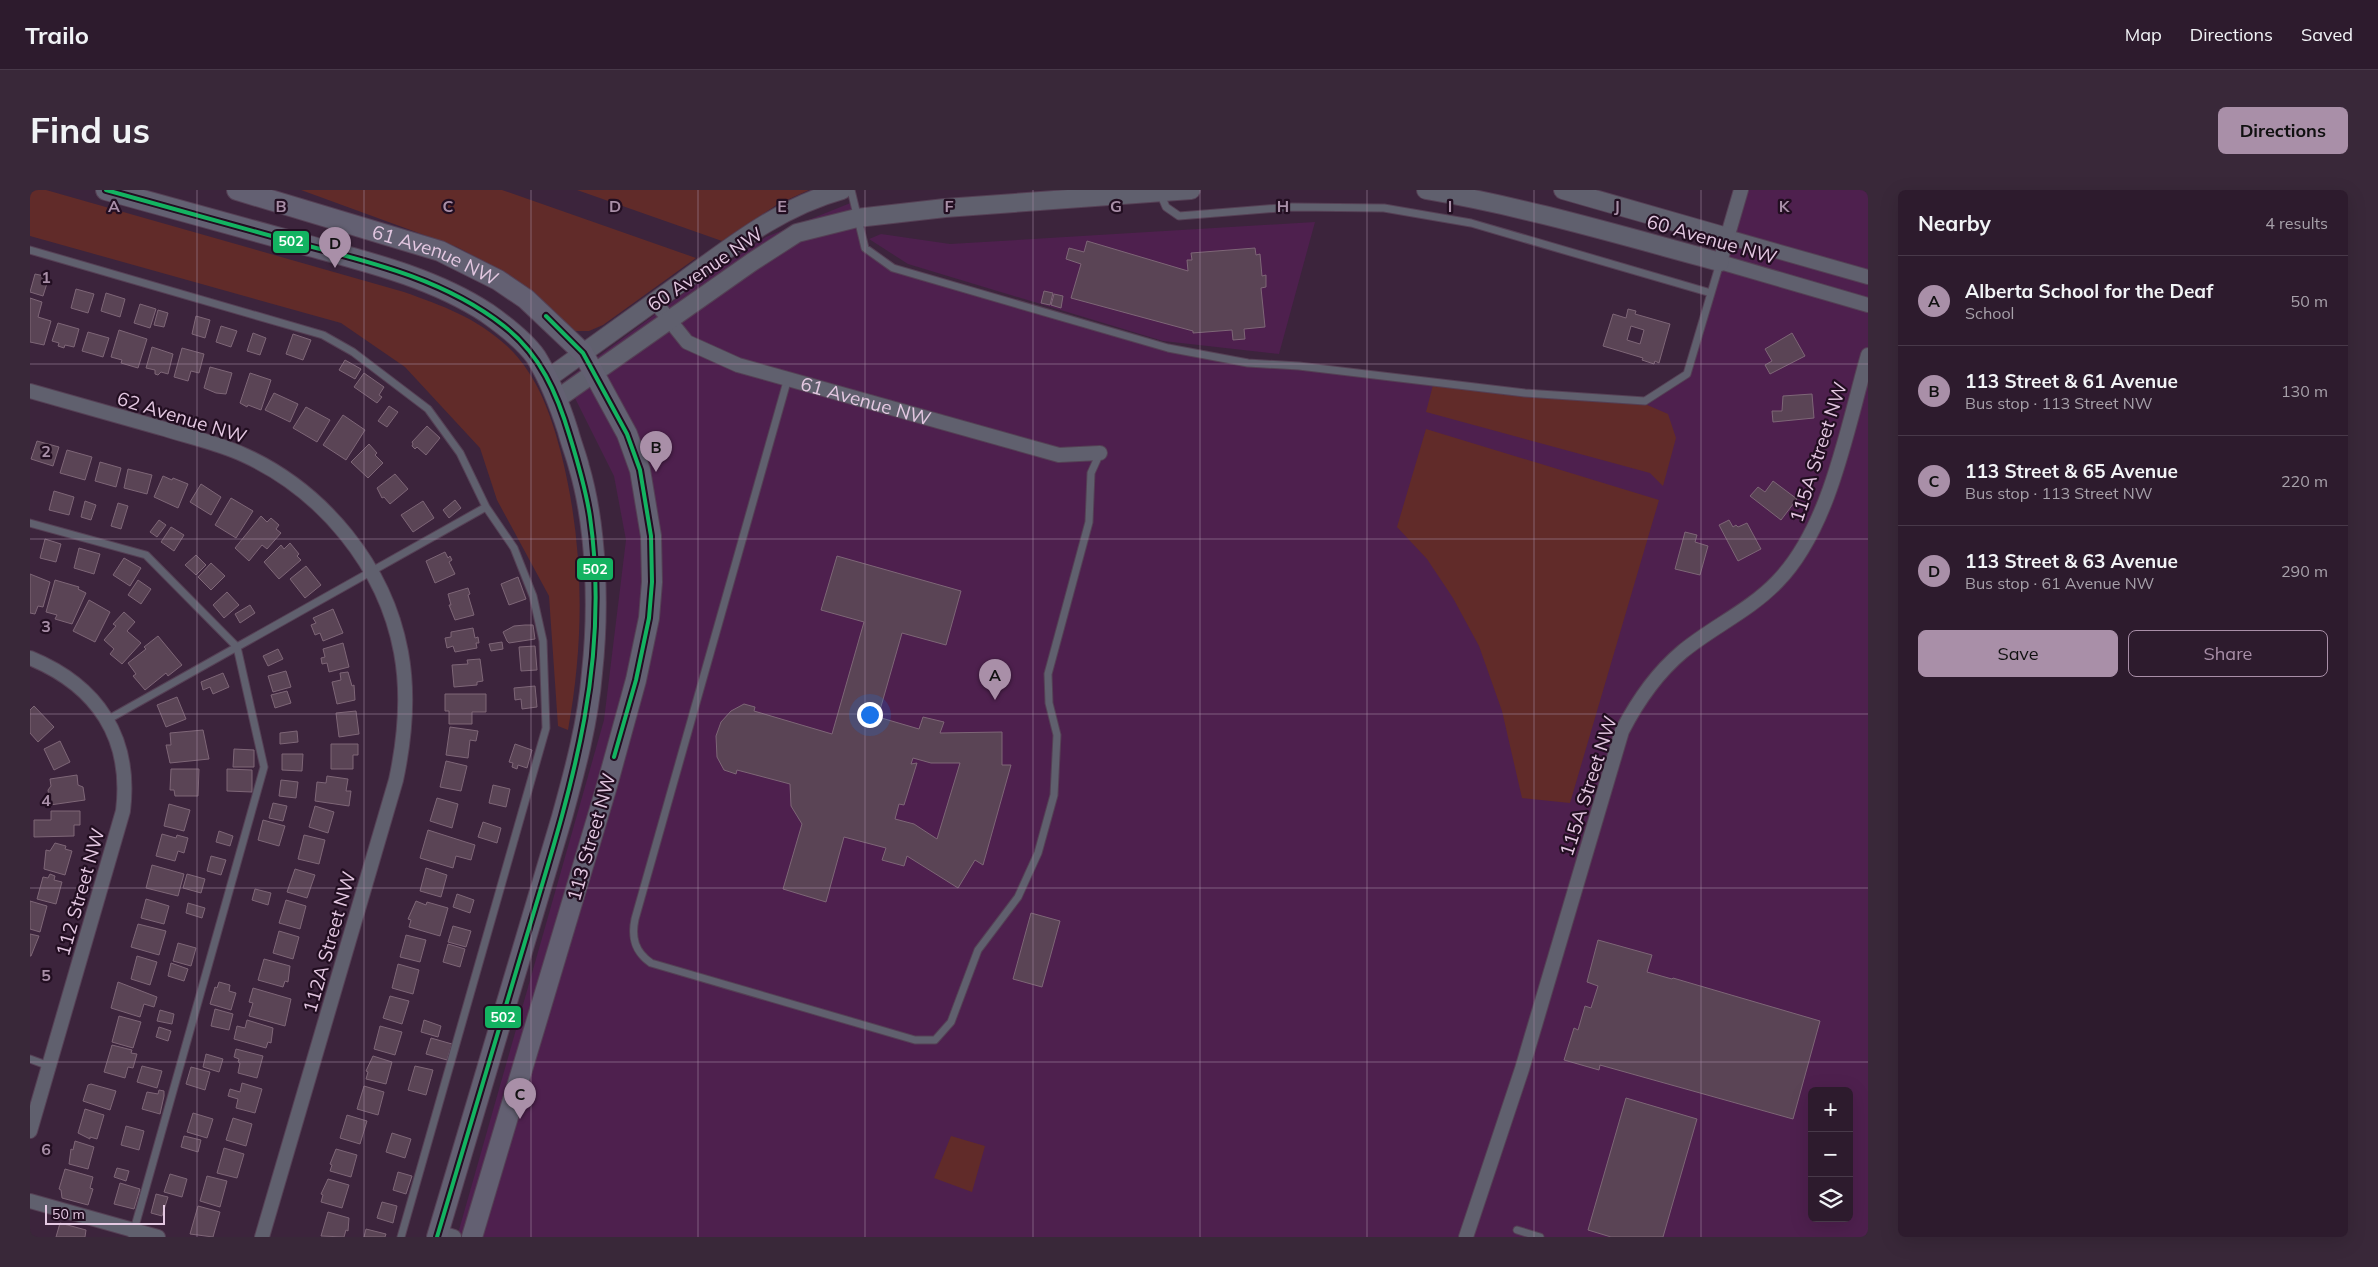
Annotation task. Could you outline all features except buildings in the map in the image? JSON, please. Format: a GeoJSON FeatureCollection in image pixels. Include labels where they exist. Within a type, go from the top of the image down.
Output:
{"type":"FeatureCollection","features":[{"type":"Feature","properties":{"kind":"main road","name":"61 Avenue NW"},"geometry":{"type":"LineString","coordinates":[[106,190],[364,261],[407,275],[454,295],[486,312],[513,332],[536,356],[546,379]]}},
{"type":"Feature","properties":{"kind":"main road","name":"61 Avenue NW"},"geometry":{"type":"LineString","coordinates":[[236,190],[440,251],[498,280],[526,299],[583,353]]}},
{"type":"Feature","properties":{"kind":"main road","name":"113 Street NW"},"geometry":{"type":"LineString","coordinates":[[472,1237],[606,789],[636,680],[649,618],[652,582],[651,536],[640,470],[627,434],[583,353]]}},
{"type":"Feature","properties":{"kind":"main road","name":"113 Street NW"},"geometry":{"type":"LineString","coordinates":[[443,1235],[562,817],[574,770],[592,676],[596,619],[594,557],[580,469],[557,399],[546,379]]}},
{"type":"Feature","properties":{"kind":"street","name":"60 Avenue NW"},"geometry":{"type":"LineString","coordinates":[[546,379],[723,252],[787,210],[818,196],[842,190]]}},
{"type":"Feature","properties":{"kind":"street","name":"60 Avenue NW"},"geometry":{"type":"LineString","coordinates":[[557,399],[668,320],[797,233],[857,218],[945,208],[1192,190]]}},
{"type":"Feature","properties":{"kind":"street","name":"60 Avenue NW"},"geometry":{"type":"LineString","coordinates":[[1426,190],[1543,215],[1720,262],[1868,305]]}},
{"type":"Feature","properties":{"kind":"street","name":"60 Avenue NW"},"geometry":{"type":"LineString","coordinates":[[1563,190],[1868,277]]}},
{"type":"Feature","properties":{"kind":"street"},"geometry":{"type":"LineString","coordinates":[[1720,262],[1741,190]]}},
{"type":"Feature","properties":{"kind":"street","name":"61 Avenue NW"},"geometry":{"type":"LineString","coordinates":[[655,302],[687,342],[738,364],[1059,455],[1100,453]]}},
{"type":"Feature","properties":{"kind":"street","name":"115A Street NW"},"geometry":{"type":"LineString","coordinates":[[1466,1237],[1522,1069],[1622,731],[1645,693],[1670,663],[1693,644],[1764,594],[1776,583],[1801,552],[1826,501],[1868,355]]}},
{"type":"Feature","properties":{"kind":"street","name":"62 Avenue NW"},"geometry":{"type":"LineString","coordinates":[[30,391],[221,446],[266,466],[308,495],[326,512],[358,551],[372,572],[390,611],[401,652]]}},
{"type":"Feature","properties":{"kind":"street","name":"112A Street NW"},"geometry":{"type":"LineString","coordinates":[[262,1237],[396,780],[405,714],[401,652]]}},
{"type":"Feature","properties":{"kind":"street","name":"112 Street NW"},"geometry":{"type":"LineString","coordinates":[[30,658],[65,676],[90,696],[107,720],[120,749],[125,788],[123,811],[30,1130]]}},
{"type":"Feature","properties":{"kind":"street"},"geometry":{"type":"LineString","coordinates":[[30,1200],[133,1234],[158,1237]]}},
{"type":"Feature","properties":{"kind":"lane"},"geometry":{"type":"LineString","coordinates":[[850,190],[866,248],[893,268],[1168,348],[1248,363],[1299,366],[1525,393],[1645,401],[1687,374],[1720,262]]}},
{"type":"Feature","properties":{"kind":"lane"},"geometry":{"type":"LineString","coordinates":[[1160,191],[1166,207],[1179,216],[1292,207],[1333,206],[1384,208],[1471,222],[1711,293]]}},
{"type":"Feature","properties":{"kind":"lane"},"geometry":{"type":"LineString","coordinates":[[30,250],[323,335],[353,352],[428,409],[460,454],[486,507],[514,548],[533,596],[542,641],[546,728],[401,1237]]}},
{"type":"Feature","properties":{"kind":"lane"},"geometry":{"type":"LineString","coordinates":[[788,378],[635,920],[633,936],[638,951],[651,963],[915,1040],[934,1040],[951,1022],[978,950],[1018,897],[1038,853],[1054,795],[1057,735],[1049,704],[1048,674],[1089,522],[1092,473],[1100,453]]}},
{"type":"Feature","properties":{"kind":"lane"},"geometry":{"type":"LineString","coordinates":[[107,720],[486,507]]}},
{"type":"Feature","properties":{"kind":"lane"},"geometry":{"type":"LineString","coordinates":[[30,523],[146,555],[237,647],[264,767],[133,1234]]}},
{"type":"Feature","properties":{"kind":"lane"},"geometry":{"type":"LineString","coordinates":[[30,1060],[49,1066]]}},
{"type":"Feature","properties":{"kind":"lane"},"geometry":{"type":"LineString","coordinates":[[1516,1230],[1540,1237]]}},
{"type":"Feature","properties":{"kind":"shaded area"},"geometry":{"type":"Polygon","coordinates":[[[30,190],[46,190],[404,292],[471,320],[495,336],[518,357],[542,395],[553,424],[569,487],[574,522],[580,591],[574,695],[568,730],[558,726],[549,596],[497,500],[480,448],[405,367],[341,323],[30,236],[30,190]]]}},
{"type":"Feature","properties":{"kind":"shaded area"},"geometry":{"type":"Polygon","coordinates":[[[301,190],[502,190],[696,258],[603,325],[589,331],[575,331],[491,265],[457,247],[301,190]]]}},
{"type":"Feature","properties":{"kind":"shaded area"},"geometry":{"type":"Polygon","coordinates":[[[577,190],[809,190],[778,204],[722,241],[577,190]]]}},
{"type":"Feature","properties":{"kind":"shaded area"},"geometry":{"type":"Polygon","coordinates":[[[1741,190],[1868,190],[1868,1237],[457,1237],[604,720],[626,540],[614,476],[566,380],[687,291],[766,237],[853,202],[865,248],[893,268],[1168,348],[1248,363],[1525,393],[1645,401],[1687,374],[1741,190]]]}},
{"type":"Feature","properties":{"kind":"shaded area"},"geometry":{"type":"Polygon","coordinates":[[[1315,222],[1279,354],[1163,341],[908,264],[869,239],[881,234],[950,244],[1315,222]]]}},
{"type":"Feature","properties":{"kind":"shaded area"},"geometry":{"type":"Polygon","coordinates":[[[1433,385],[1645,404],[1668,414],[1676,438],[1663,486],[1650,473],[1426,412],[1433,385]]]}},
{"type":"Feature","properties":{"kind":"shaded area"},"geometry":{"type":"Polygon","coordinates":[[[1426,429],[1659,500],[1570,803],[1522,798],[1502,711],[1479,646],[1453,598],[1427,559],[1397,527],[1426,429]]]}},
{"type":"Feature","properties":{"kind":"shaded area"},"geometry":{"type":"Polygon","coordinates":[[[951,1136],[985,1146],[972,1192],[934,1178],[951,1136]]]}},
{"type":"Feature","properties":{"kind":"transit line","name":"502"},"geometry":{"type":"LineString","coordinates":[[106,190],[376,264],[430,283],[456,295],[504,326],[528,349],[546,376],[565,421],[582,477],[590,517],[595,573],[595,628],[590,682],[570,787],[556,839],[437,1237]]}},
{"type":"Feature","properties":{"kind":"transit line","name":"502"},"geometry":{"type":"LineString","coordinates":[[546,316],[583,353],[627,434],[640,470],[651,536],[652,582],[649,618],[636,680],[614,757]]}},
{"type":"Feature","properties":{"kind":"place","name":"113 Street & 63 Avenue"},"geometry":{"type":"Point","coordinates":[335,268]}},
{"type":"Feature","properties":{"kind":"place","name":"113 Street & 61 Avenue"},"geometry":{"type":"Point","coordinates":[656,472]}},
{"type":"Feature","properties":{"kind":"place","name":"Alberta School for the Deaf"},"geometry":{"type":"Point","coordinates":[995,700]}},
{"type":"Feature","properties":{"kind":"place","name":"113 Street & 65 Avenue"},"geometry":{"type":"Point","coordinates":[520,1119]}}]}
